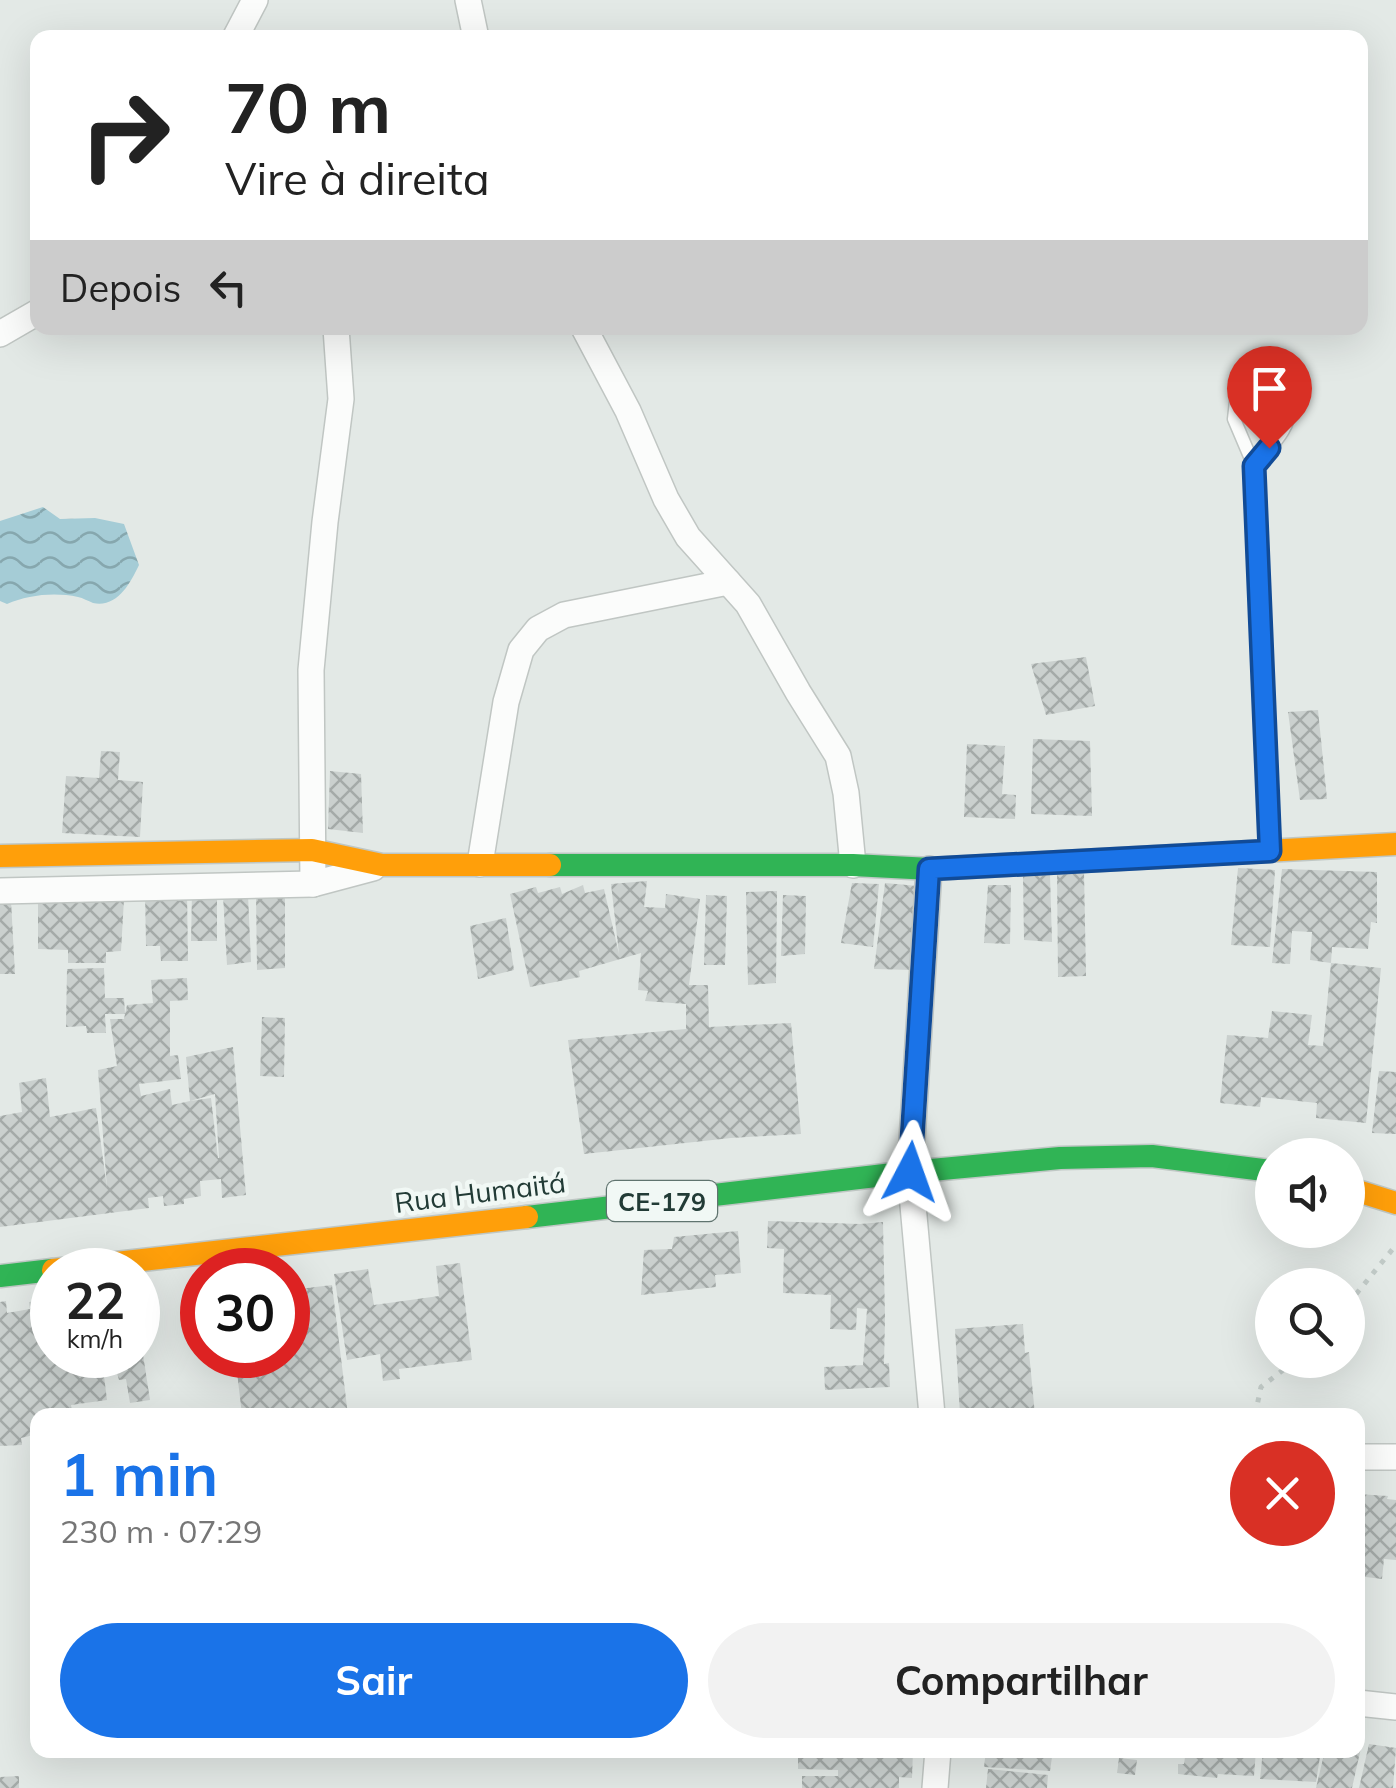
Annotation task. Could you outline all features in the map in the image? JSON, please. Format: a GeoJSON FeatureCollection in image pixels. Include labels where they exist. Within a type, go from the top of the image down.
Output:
{"type":"FeatureCollection","features":[{"type":"Feature","properties":{"kind":"street"},"geometry":{"type":"LineString","coordinates":[[238,30],[255,0]]}},
{"type":"Feature","properties":{"kind":"street"},"geometry":{"type":"LineString","coordinates":[[468,0],[474,30]]}},
{"type":"Feature","properties":{"kind":"street"},"geometry":{"type":"LineString","coordinates":[[0,334],[30,317]]}},
{"type":"Feature","properties":{"kind":"street"},"geometry":{"type":"LineString","coordinates":[[313,884],[310,670],[341,399],[336,335]]}},
{"type":"Feature","properties":{"kind":"street"},"geometry":{"type":"LineString","coordinates":[[588,335],[688,536],[748,604],[838,756],[853,866]]}},
{"type":"Feature","properties":{"kind":"street"},"geometry":{"type":"LineString","coordinates":[[480,864],[506,702],[521,650],[538,629],[564,615],[728,582]]}},
{"type":"Feature","properties":{"kind":"street"},"geometry":{"type":"LineString","coordinates":[[382,865],[313,884],[8,890],[7,856],[312,850],[382,865],[929,869],[1396,844]]}},
{"type":"Feature","properties":{"kind":"street"},"geometry":{"type":"LineString","coordinates":[[929,869],[910,1172],[931,1408]]}},
{"type":"Feature","properties":{"kind":"street","name":"Rua Humaitá"},"geometry":{"type":"LineString","coordinates":[[160,1258],[1060,1158],[1152,1156],[1255,1169]]}},
{"type":"Feature","properties":{"kind":"street"},"geometry":{"type":"LineString","coordinates":[[1365,1193],[1396,1202]]}},
{"type":"Feature","properties":{"kind":"street","name":"Rua Humaitá"},"geometry":{"type":"LineString","coordinates":[[0,1276],[30,1273]]}},
{"type":"Feature","properties":{"kind":"street"},"geometry":{"type":"LineString","coordinates":[[1365,1458],[1396,1456]]}},
{"type":"Feature","properties":{"kind":"street"},"geometry":{"type":"LineString","coordinates":[[1365,1705],[1396,1708]]}},
{"type":"Feature","properties":{"kind":"street"},"geometry":{"type":"LineString","coordinates":[[936,1788],[938,1758]]}},
{"type":"Feature","properties":{"kind":"lane"},"geometry":{"type":"LineString","coordinates":[[1254,466],[1284,430],[1291,411],[1289,400],[1273,389],[1236,401],[1234,418],[1254,466],[1270,851]]}},
{"type":"Feature","properties":{"kind":"path"},"geometry":{"type":"LineString","coordinates":[[1365,1283],[1396,1245]]}},
{"type":"Feature","properties":{"kind":"path"},"geometry":{"type":"LineString","coordinates":[[1256,1408],[1261,1387],[1273,1378]]}},
{"type":"Feature","properties":{"kind":"water"},"geometry":{"type":"Polygon","coordinates":[[[43,507],[60,519],[95,518],[124,524],[139,565],[116,598],[101,604],[51,595],[7,604],[0,601],[0,521],[43,507]]]}},
{"type":"Feature","properties":{"kind":"building"},"geometry":{"type":"Polygon","coordinates":[[[1086,657],[1095,706],[1046,715],[1031,664],[1086,657]]]}},
{"type":"Feature","properties":{"kind":"building"},"geometry":{"type":"Polygon","coordinates":[[[1318,710],[1327,799],[1300,800],[1288,712],[1318,710]]]}},
{"type":"Feature","properties":{"kind":"building"},"geometry":{"type":"Polygon","coordinates":[[[1033,739],[1090,741],[1092,816],[1031,814],[1033,739]]]}},
{"type":"Feature","properties":{"kind":"building"},"geometry":{"type":"Polygon","coordinates":[[[967,744],[1005,746],[1002,794],[1016,795],[1015,819],[964,817],[967,744]]]}},
{"type":"Feature","properties":{"kind":"building"},"geometry":{"type":"Polygon","coordinates":[[[101,751],[120,752],[118,780],[143,782],[140,837],[62,833],[66,776],[99,778],[101,751]]]}},
{"type":"Feature","properties":{"kind":"building"},"geometry":{"type":"Polygon","coordinates":[[[330,771],[361,774],[363,833],[328,829],[330,771]]]}},
{"type":"Feature","properties":{"kind":"building"},"geometry":{"type":"Polygon","coordinates":[[[1238,868],[1275,870],[1270,947],[1231,945],[1238,868]]]}},
{"type":"Feature","properties":{"kind":"building"},"geometry":{"type":"Polygon","coordinates":[[[1282,869],[1377,872],[1377,923],[1371,922],[1368,949],[1332,947],[1331,963],[1310,960],[1312,932],[1292,931],[1290,964],[1272,963],[1282,869]]]}},
{"type":"Feature","properties":{"kind":"building"},"geometry":{"type":"Polygon","coordinates":[[[1057,872],[1084,872],[1086,976],[1058,977],[1057,872]]]}},
{"type":"Feature","properties":{"kind":"building"},"geometry":{"type":"Polygon","coordinates":[[[1023,874],[1050,875],[1052,942],[1024,940],[1023,874]]]}},
{"type":"Feature","properties":{"kind":"building"},"geometry":{"type":"Polygon","coordinates":[[[647,881],[644,907],[665,908],[666,894],[700,899],[689,985],[708,985],[709,1027],[791,1023],[801,1134],[584,1154],[568,1040],[686,1029],[686,1004],[645,1001],[648,991],[638,990],[641,953],[579,971],[580,977],[530,987],[510,894],[536,887],[538,893],[560,887],[562,894],[583,885],[585,893],[604,889],[619,954],[611,884],[647,881]]]}},
{"type":"Feature","properties":{"kind":"building"},"geometry":{"type":"Polygon","coordinates":[[[852,883],[879,884],[873,947],[841,943],[852,883]]]}},
{"type":"Feature","properties":{"kind":"building"},"geometry":{"type":"Polygon","coordinates":[[[885,883],[918,886],[912,970],[874,969],[885,883]]]}},
{"type":"Feature","properties":{"kind":"building"},"geometry":{"type":"Polygon","coordinates":[[[988,885],[1011,885],[1010,944],[984,943],[988,885]]]}},
{"type":"Feature","properties":{"kind":"building"},"geometry":{"type":"Polygon","coordinates":[[[777,891],[776,983],[748,985],[746,892],[777,891]]]}},
{"type":"Feature","properties":{"kind":"building"},"geometry":{"type":"Polygon","coordinates":[[[145,892],[187,892],[188,961],[161,961],[160,946],[146,946],[145,892]]]}},
{"type":"Feature","properties":{"kind":"building"},"geometry":{"type":"Polygon","coordinates":[[[192,892],[217,893],[217,941],[191,941],[192,892]]]}},
{"type":"Feature","properties":{"kind":"building"},"geometry":{"type":"Polygon","coordinates":[[[256,894],[285,894],[285,968],[257,970],[256,894]]]}},
{"type":"Feature","properties":{"kind":"building"},"geometry":{"type":"Polygon","coordinates":[[[223,895],[248,895],[251,962],[227,965],[223,895]]]}},
{"type":"Feature","properties":{"kind":"building"},"geometry":{"type":"Polygon","coordinates":[[[706,895],[727,896],[725,965],[704,965],[706,895]]]}},
{"type":"Feature","properties":{"kind":"building"},"geometry":{"type":"Polygon","coordinates":[[[783,895],[806,896],[805,954],[781,956],[783,895]]]}},
{"type":"Feature","properties":{"kind":"building"},"geometry":{"type":"Polygon","coordinates":[[[38,898],[124,899],[121,951],[106,952],[106,963],[68,963],[68,950],[38,949],[38,898]]]}},
{"type":"Feature","properties":{"kind":"building"},"geometry":{"type":"Polygon","coordinates":[[[0,899],[11,901],[15,974],[0,974],[0,899]]]}},
{"type":"Feature","properties":{"kind":"building"},"geometry":{"type":"Polygon","coordinates":[[[506,918],[514,970],[478,979],[470,926],[506,918]]]}},
{"type":"Feature","properties":{"kind":"building"},"geometry":{"type":"Polygon","coordinates":[[[1331,963],[1381,968],[1366,1123],[1316,1118],[1317,1103],[1261,1097],[1260,1107],[1220,1103],[1227,1035],[1268,1038],[1272,1011],[1312,1015],[1308,1045],[1323,1046],[1331,963]]]}},
{"type":"Feature","properties":{"kind":"building"},"geometry":{"type":"Polygon","coordinates":[[[104,968],[105,998],[124,998],[125,1014],[105,1014],[106,1033],[87,1033],[86,1026],[66,1027],[67,969],[104,968]]]}},
{"type":"Feature","properties":{"kind":"building"},"geometry":{"type":"Polygon","coordinates":[[[187,978],[188,1000],[170,1001],[170,1056],[178,1055],[181,1079],[139,1084],[141,1096],[170,1089],[172,1105],[190,1101],[186,1057],[233,1047],[246,1195],[222,1198],[221,1179],[200,1181],[201,1196],[184,1199],[184,1204],[164,1206],[163,1196],[148,1198],[149,1208],[0,1227],[0,1116],[22,1112],[19,1083],[46,1078],[50,1117],[96,1108],[107,1188],[98,1070],[117,1066],[110,1019],[124,1019],[127,1005],[153,1003],[151,980],[187,978]],[[215,1094],[190,1101],[211,1098],[219,1158],[215,1094]]]}},
{"type":"Feature","properties":{"kind":"building"},"geometry":{"type":"Polygon","coordinates":[[[262,1017],[285,1018],[284,1077],[260,1076],[262,1017]]]}},
{"type":"Feature","properties":{"kind":"building"},"geometry":{"type":"Polygon","coordinates":[[[1379,1071],[1396,1072],[1396,1134],[1372,1133],[1379,1071]]]}},
{"type":"Feature","properties":{"kind":"building"},"geometry":{"type":"Polygon","coordinates":[[[768,1221],[883,1222],[884,1364],[889,1363],[890,1387],[825,1390],[824,1367],[863,1365],[867,1309],[857,1308],[856,1330],[830,1329],[831,1295],[783,1293],[784,1249],[767,1248],[768,1221]]]}},
{"type":"Feature","properties":{"kind":"building"},"geometry":{"type":"Polygon","coordinates":[[[738,1231],[741,1273],[715,1275],[716,1287],[641,1295],[644,1250],[672,1249],[674,1237],[738,1231]]]}},
{"type":"Feature","properties":{"kind":"building"},"geometry":{"type":"Polygon","coordinates":[[[460,1263],[472,1360],[399,1369],[400,1379],[383,1381],[380,1354],[347,1360],[334,1274],[368,1269],[374,1305],[439,1296],[436,1266],[460,1263]]]}},
{"type":"Feature","properties":{"kind":"building"},"geometry":{"type":"Polygon","coordinates":[[[332,1285],[347,1408],[241,1408],[238,1378],[310,1378],[310,1288],[332,1285]]]}},
{"type":"Feature","properties":{"kind":"building"},"geometry":{"type":"Polygon","coordinates":[[[6,1301],[7,1313],[30,1309],[30,1378],[104,1378],[107,1400],[71,1408],[30,1408],[30,1436],[21,1438],[22,1445],[0,1446],[0,1302],[6,1301]]]}},
{"type":"Feature","properties":{"kind":"building"},"geometry":{"type":"Polygon","coordinates":[[[1023,1324],[1034,1408],[960,1408],[955,1329],[1023,1324]]]}},
{"type":"Feature","properties":{"kind":"building"},"geometry":{"type":"Polygon","coordinates":[[[118,1378],[147,1378],[150,1400],[130,1403],[126,1379],[118,1378]]]}},
{"type":"Feature","properties":{"kind":"building"},"geometry":{"type":"Polygon","coordinates":[[[1365,1494],[1396,1500],[1396,1560],[1384,1559],[1382,1579],[1365,1577],[1365,1494]]]}},
{"type":"Feature","properties":{"kind":"building"},"geometry":{"type":"Polygon","coordinates":[[[1369,1744],[1396,1748],[1393,1788],[1359,1788],[1369,1744]]]}},
{"type":"Feature","properties":{"kind":"building"},"geometry":{"type":"Polygon","coordinates":[[[798,1758],[913,1758],[912,1778],[899,1777],[899,1788],[802,1788],[802,1776],[838,1776],[838,1770],[798,1769],[798,1758]]]}},
{"type":"Feature","properties":{"kind":"building"},"geometry":{"type":"Polygon","coordinates":[[[985,1758],[1052,1758],[1050,1771],[984,1767],[985,1758]]]}},
{"type":"Feature","properties":{"kind":"building"},"geometry":{"type":"Polygon","coordinates":[[[1119,1758],[1137,1760],[1135,1775],[1117,1773],[1119,1758]]]}},
{"type":"Feature","properties":{"kind":"building"},"geometry":{"type":"Polygon","coordinates":[[[1185,1758],[1255,1758],[1254,1776],[1178,1774],[1178,1764],[1184,1764],[1185,1758]]]}},
{"type":"Feature","properties":{"kind":"building"},"geometry":{"type":"Polygon","coordinates":[[[1262,1758],[1320,1758],[1316,1782],[1260,1779],[1262,1758]]]}},
{"type":"Feature","properties":{"kind":"building"},"geometry":{"type":"Polygon","coordinates":[[[1323,1758],[1359,1758],[1352,1788],[1316,1788],[1323,1758]]]}},
{"type":"Feature","properties":{"kind":"building"},"geometry":{"type":"Polygon","coordinates":[[[988,1769],[1048,1775],[1047,1788],[986,1788],[988,1769]]]}},
{"type":"Feature","properties":{"kind":"building"},"geometry":{"type":"Polygon","coordinates":[[[19,1776],[19,1788],[0,1788],[0,1777],[19,1776]]]}},
{"type":"Feature","properties":{"kind":"traffic: fast"},"geometry":{"type":"LineString","coordinates":[[550,865],[853,865],[931,869]]}},
{"type":"Feature","properties":{"kind":"traffic: fast"},"geometry":{"type":"LineString","coordinates":[[527,1217],[1060,1158],[1152,1156],[1255,1169]]}},
{"type":"Feature","properties":{"kind":"traffic: fast"},"geometry":{"type":"LineString","coordinates":[[0,1276],[30,1273]]}},
{"type":"Feature","properties":{"kind":"traffic: slow"},"geometry":{"type":"LineString","coordinates":[[931,869],[1396,844]]}},
{"type":"Feature","properties":{"kind":"traffic: slow"},"geometry":{"type":"LineString","coordinates":[[0,856],[312,850],[382,865],[550,865]]}},
{"type":"Feature","properties":{"kind":"traffic: slow"},"geometry":{"type":"LineString","coordinates":[[1365,1193],[1396,1203]]}},
{"type":"Feature","properties":{"kind":"traffic: slow"},"geometry":{"type":"LineString","coordinates":[[160,1258],[527,1217]]}},
{"type":"Feature","properties":{"kind":"route"},"geometry":{"type":"LineString","coordinates":[[910,1172],[929,869],[1270,851],[1254,466],[1269,448]]}}]}
